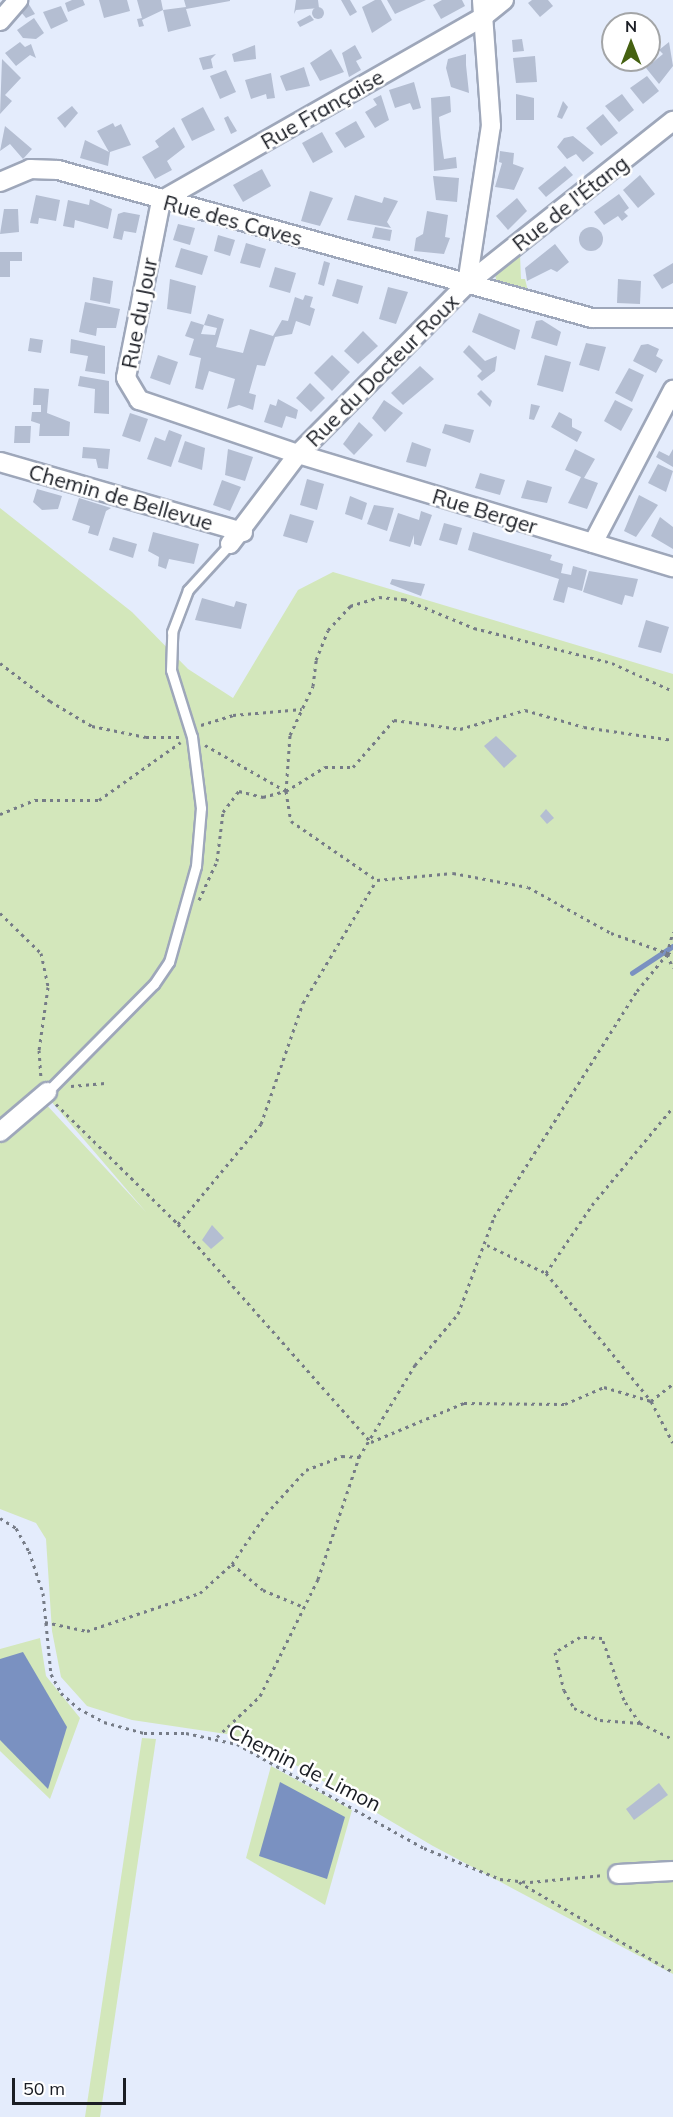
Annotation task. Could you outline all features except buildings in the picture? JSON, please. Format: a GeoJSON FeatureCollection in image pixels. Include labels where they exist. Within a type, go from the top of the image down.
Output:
{"type":"FeatureCollection","features":[{"type":"Feature","properties":{"kind":"street"},"geometry":{"type":"LineString","coordinates":[[0,21],[18,0]]}},
{"type":"Feature","properties":{"kind":"street","name":"Rue Française"},"geometry":{"type":"LineString","coordinates":[[161,201],[482,8],[504,0]]}},
{"type":"Feature","properties":{"kind":"street","name":"Rue du Docteur Roux"},"geometry":{"type":"LineString","coordinates":[[236,538],[297,454],[467,284],[491,126],[482,8]]}},
{"type":"Feature","properties":{"kind":"street","name":"Rue de l'Étang"},"geometry":{"type":"LineString","coordinates":[[467,284],[673,121]]}},
{"type":"Feature","properties":{"kind":"street","name":"Rue des Caves"},"geometry":{"type":"LineString","coordinates":[[0,182],[17,172],[44,168],[592,318],[673,318]]}},
{"type":"Feature","properties":{"kind":"street","name":"Rue du Jour"},"geometry":{"type":"LineString","coordinates":[[161,201],[126,378],[139,399],[297,454]]}},
{"type":"Feature","properties":{"kind":"street"},"geometry":{"type":"LineString","coordinates":[[593,543],[673,390]]}},
{"type":"Feature","properties":{"kind":"street","name":"Rue Berger"},"geometry":{"type":"LineString","coordinates":[[297,454],[673,567]]}},
{"type":"Feature","properties":{"kind":"street","name":"Chemin de Bellevue"},"geometry":{"type":"LineString","coordinates":[[0,462],[236,538]]}},
{"type":"Feature","properties":{"kind":"street"},"geometry":{"type":"LineString","coordinates":[[0,1132],[48,1091]]}},
{"type":"Feature","properties":{"kind":"street"},"geometry":{"type":"LineString","coordinates":[[618,1874],[673,1871]]}},
{"type":"Feature","properties":{"kind":"lane"},"geometry":{"type":"LineString","coordinates":[[48,1091],[154,984],[169,962],[196,866],[201,808],[192,737],[171,670],[172,632],[188,590],[236,538]]}},
{"type":"Feature","properties":{"kind":"path"},"geometry":{"type":"LineString","coordinates":[[673,690],[612,663],[474,628],[404,599],[379,597],[350,606],[328,630],[303,708],[290,735],[286,791],[291,821],[376,880],[453,873],[528,887],[611,933],[673,955]]}},
{"type":"Feature","properties":{"kind":"path"},"geometry":{"type":"LineString","coordinates":[[0,663],[50,701],[92,726],[146,737],[192,737],[286,791]]}},
{"type":"Feature","properties":{"kind":"path"},"geometry":{"type":"LineString","coordinates":[[0,814],[35,800],[99,800],[171,746],[192,737],[200,725],[233,715],[267,710],[294,713],[303,708]]}},
{"type":"Feature","properties":{"kind":"path"},"geometry":{"type":"LineString","coordinates":[[194,908],[209,885],[217,861],[223,812],[239,791],[263,797],[286,791],[325,766],[353,767],[394,720],[460,729],[525,710],[584,727],[673,740]]}},
{"type":"Feature","properties":{"kind":"path"},"geometry":{"type":"LineString","coordinates":[[178,1224],[261,1124],[303,1003],[376,880]]}},
{"type":"Feature","properties":{"kind":"path"},"geometry":{"type":"LineString","coordinates":[[0,913],[41,952],[48,987],[39,1050],[42,1088],[48,1091],[178,1224],[371,1442]]}},
{"type":"Feature","properties":{"kind":"path"},"geometry":{"type":"LineString","coordinates":[[217,1737],[260,1696],[304,1607],[359,1457],[371,1442],[415,1365],[458,1314],[487,1245],[494,1218],[544,1134],[667,954],[673,932]]}},
{"type":"Feature","properties":{"kind":"path"},"geometry":{"type":"LineString","coordinates":[[667,954],[673,968]]}},
{"type":"Feature","properties":{"kind":"path"},"geometry":{"type":"LineString","coordinates":[[48,1091],[108,1083]]}},
{"type":"Feature","properties":{"kind":"path"},"geometry":{"type":"LineString","coordinates":[[546,1274],[592,1205],[673,1107]]}},
{"type":"Feature","properties":{"kind":"path"},"geometry":{"type":"LineString","coordinates":[[487,1245],[546,1274],[651,1401],[673,1443]]}},
{"type":"Feature","properties":{"kind":"path"},"geometry":{"type":"LineString","coordinates":[[651,1401],[673,1384]]}},
{"type":"Feature","properties":{"kind":"path"},"geometry":{"type":"LineString","coordinates":[[371,1442],[464,1403],[565,1404],[604,1387],[651,1401]]}},
{"type":"Feature","properties":{"kind":"path"},"geometry":{"type":"LineString","coordinates":[[45,1622],[87,1631],[138,1617],[200,1593],[232,1564],[266,1514],[306,1470],[342,1456],[359,1457]]}},
{"type":"Feature","properties":{"kind":"path","name":"Chemin de Limon"},"geometry":{"type":"LineString","coordinates":[[0,1518],[24,1538],[41,1581],[51,1674],[78,1708],[104,1722],[144,1733],[217,1737],[332,1793],[424,1848],[500,1879],[517,1881],[618,1874]]}},
{"type":"Feature","properties":{"kind":"path"},"geometry":{"type":"LineString","coordinates":[[232,1564],[263,1590],[304,1607]]}},
{"type":"Feature","properties":{"kind":"path"},"geometry":{"type":"LineString","coordinates":[[640,1723],[624,1700],[602,1638],[580,1637],[555,1652],[564,1690],[574,1708],[600,1720],[640,1723],[673,1739]]}},
{"type":"Feature","properties":{"kind":"path"},"geometry":{"type":"LineString","coordinates":[[517,1881],[673,1972]]}},
{"type":"Feature","properties":{"kind":"green space"},"geometry":{"type":"Polygon","coordinates":[[[520,254],[521,279],[525,279],[528,291],[497,284],[495,274],[520,254]]]}},
{"type":"Feature","properties":{"kind":"green space"},"geometry":{"type":"Polygon","coordinates":[[[0,508],[132,612],[188,669],[233,698],[298,590],[333,572],[673,674],[673,1974],[433,1846],[282,1757],[233,1735],[132,1720],[87,1706],[61,1677],[52,1631],[46,1539],[36,1523],[0,1509],[0,1138],[43,1101],[146,1212],[44,1093],[0,1126],[0,508]]]}},
{"type":"Feature","properties":{"kind":"green space"},"geometry":{"type":"Polygon","coordinates":[[[40,1638],[46,1676],[80,1718],[50,1799],[0,1751],[0,1649],[40,1638]]]}},
{"type":"Feature","properties":{"kind":"green space"},"geometry":{"type":"Polygon","coordinates":[[[142,1738],[156,1739],[100,2117],[85,2117],[142,1738]]]}},
{"type":"Feature","properties":{"kind":"green space"},"geometry":{"type":"Polygon","coordinates":[[[271,1766],[352,1810],[325,1905],[246,1858],[271,1766]]]}},
{"type":"Feature","properties":{"kind":"water"},"geometry":{"type":"Polygon","coordinates":[[[23,1652],[67,1727],[48,1789],[0,1740],[0,1659],[23,1652]]]}},
{"type":"Feature","properties":{"kind":"water"},"geometry":{"type":"Polygon","coordinates":[[[280,1782],[345,1817],[327,1879],[259,1856],[280,1782]]]}},
{"type":"Feature","properties":{"kind":"waterway"},"geometry":{"type":"LineString","coordinates":[[632,973],[673,946]]}}]}
